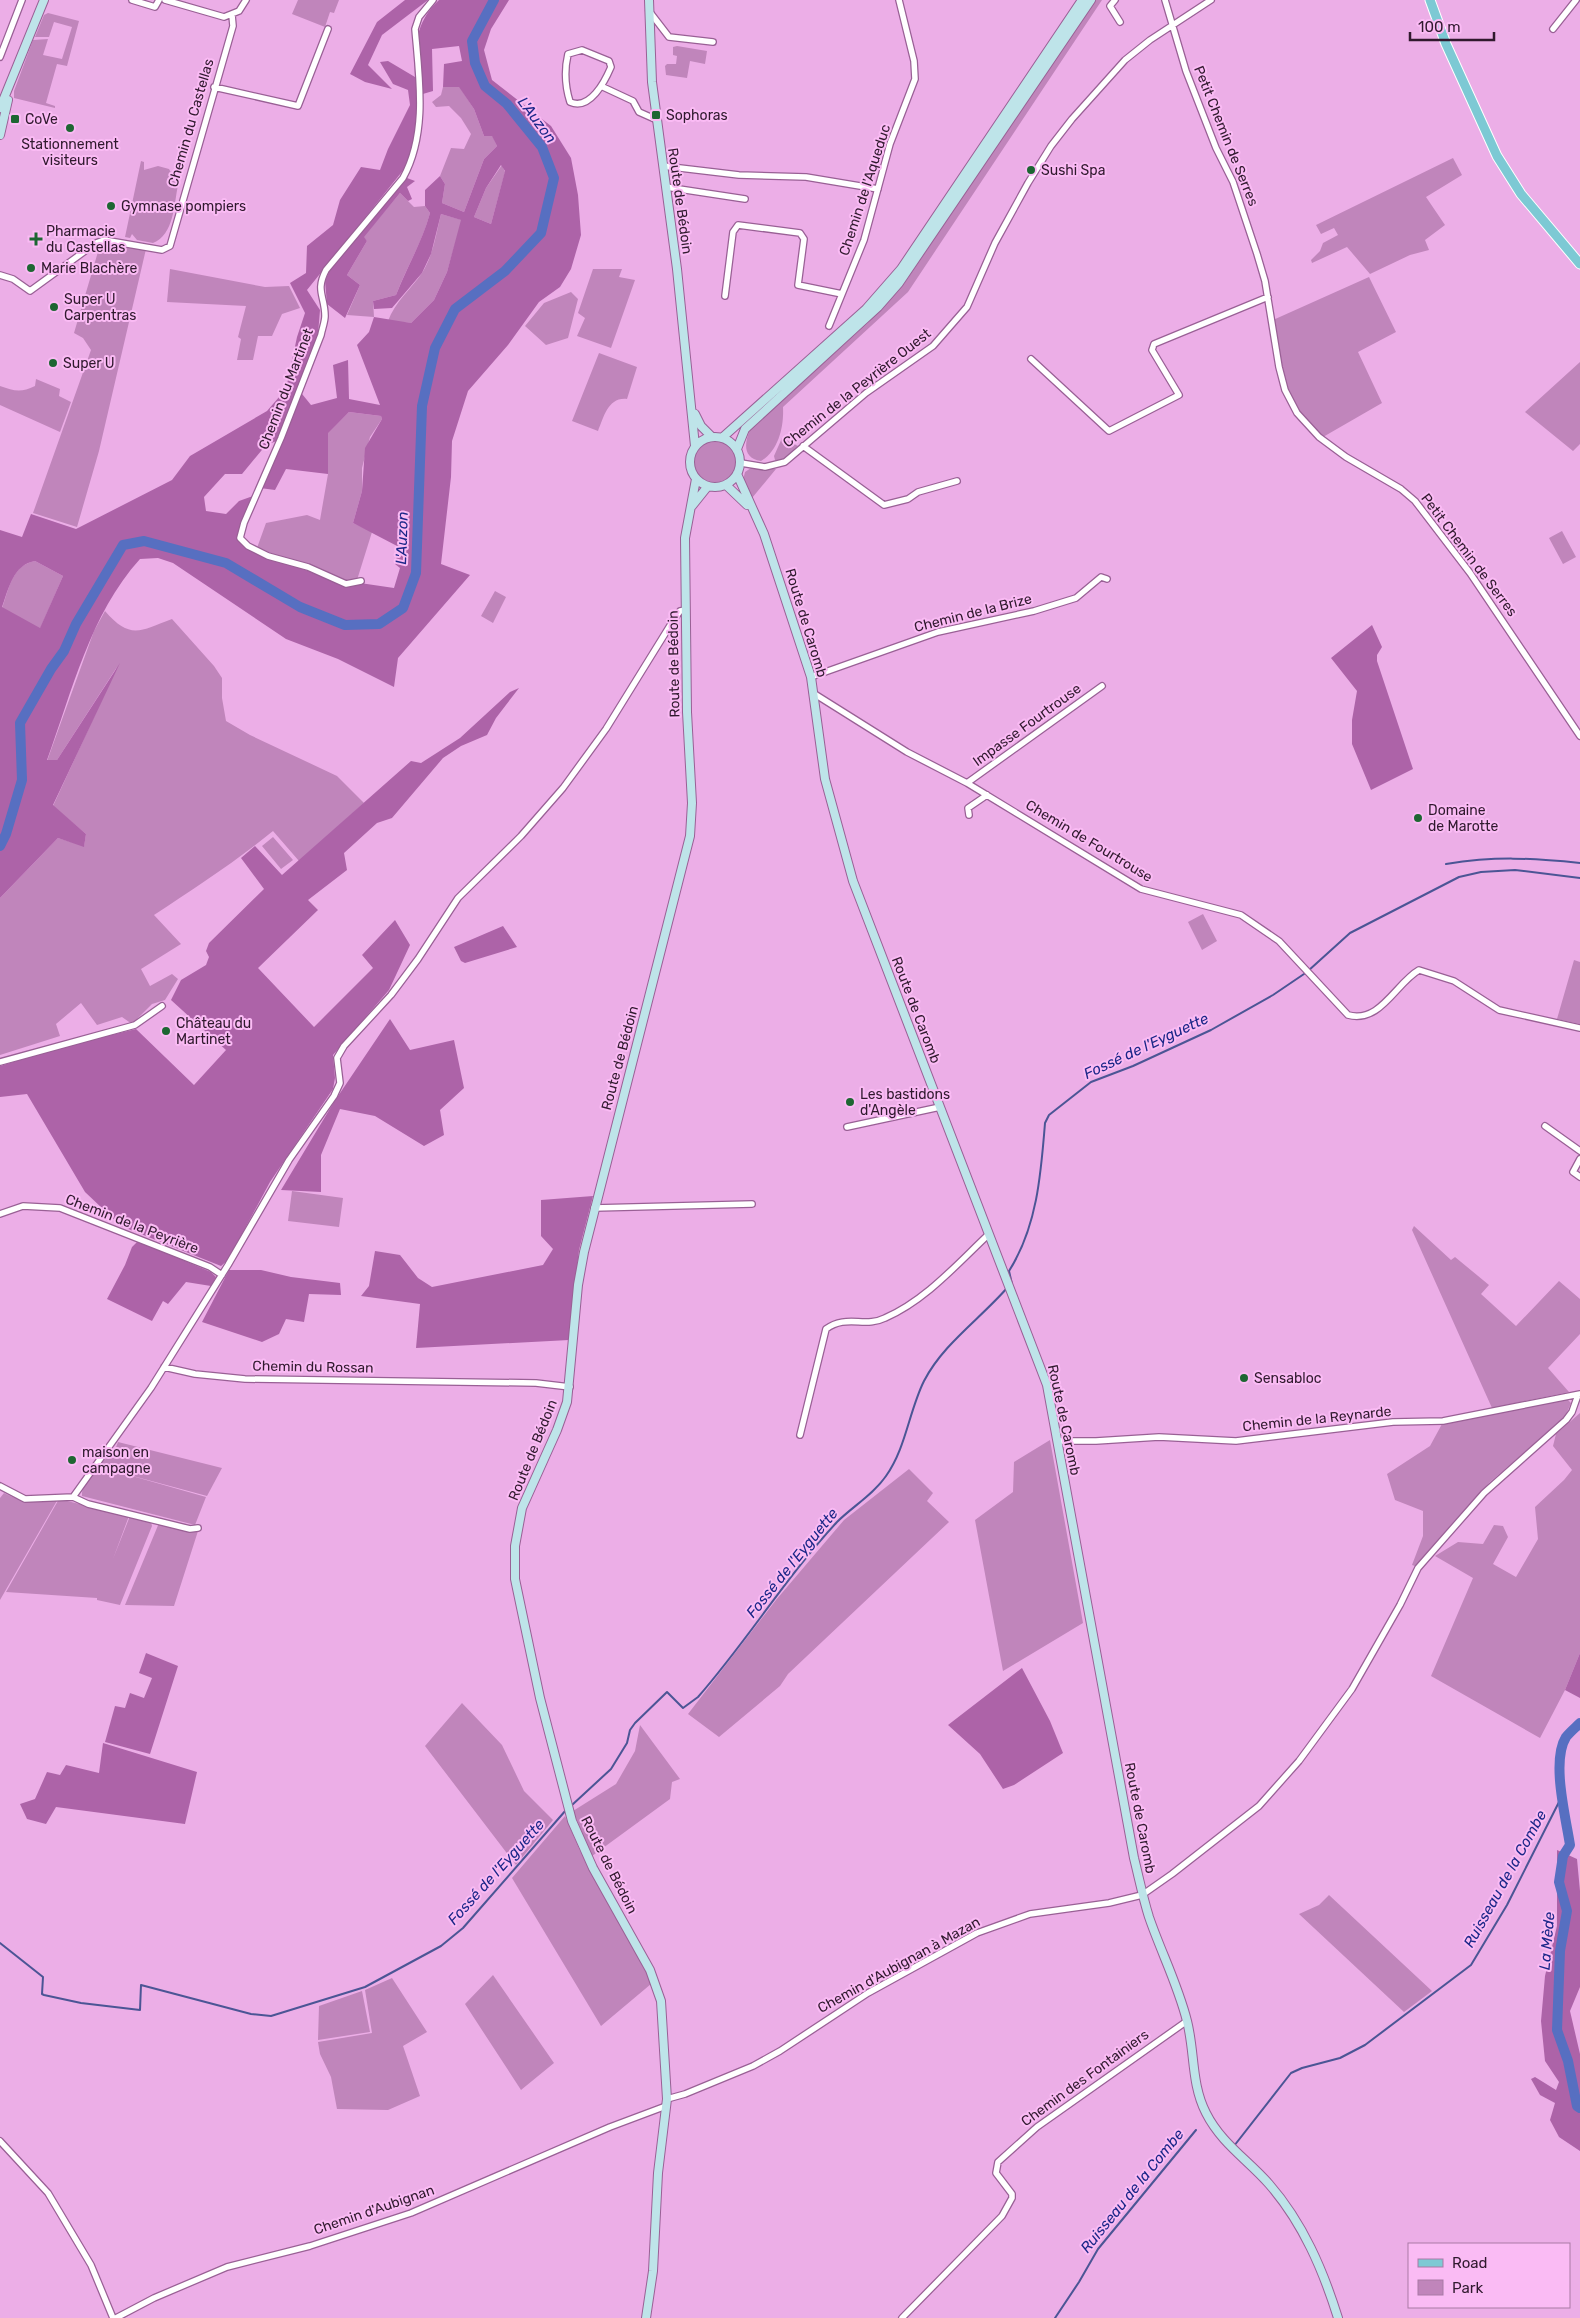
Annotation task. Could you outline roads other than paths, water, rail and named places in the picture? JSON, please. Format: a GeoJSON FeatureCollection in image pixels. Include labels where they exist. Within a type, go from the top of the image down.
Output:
{"type":"FeatureCollection","features":[{"type":"Feature","properties":{"kind":"main road"},"geometry":{"type":"LineString","coordinates":[[0,108],[44,0]]}},
{"type":"Feature","properties":{"kind":"main road","name":"Route de Bédoin"},"geometry":{"type":"LineString","coordinates":[[649,0],[649,49],[655,110],[683,321],[695,446]]}},
{"type":"Feature","properties":{"kind":"main road"},"geometry":{"type":"LineString","coordinates":[[723,437],[866,309],[901,270],[1082,0]]}},
{"type":"Feature","properties":{"kind":"main road"},"geometry":{"type":"LineString","coordinates":[[737,449],[745,429],[878,307],[899,283],[1091,0]]}},
{"type":"Feature","properties":{"kind":"main road"},"geometry":{"type":"LineString","coordinates":[[1430,0],[1446,44],[1497,156],[1521,194],[1580,264]]}},
{"type":"Feature","properties":{"kind":"main road"},"geometry":{"type":"LineString","coordinates":[[0,135],[6,107],[24,48]]}},
{"type":"Feature","properties":{"kind":"main road","name":"Route de Bédoin"},"geometry":{"type":"LineString","coordinates":[[691,404],[701,426],[711,436]]}},
{"type":"Feature","properties":{"kind":"main road"},"geometry":{"type":"LineString","coordinates":[[726,485],[738,474],[741,463],[737,449],[723,437],[711,436],[695,446],[690,459],[690,466],[696,478],[708,486],[726,485],[737,493],[755,516]]}},
{"type":"Feature","properties":{"kind":"main road","name":"Route de Caromb"},"geometry":{"type":"LineString","coordinates":[[738,474],[774,564],[811,677],[825,779],[846,858],[1047,1385],[1142,1895],[1188,2021],[1195,2077],[1206,2113],[1231,2149],[1269,2184],[1294,2220],[1317,2257],[1338,2318]]}},
{"type":"Feature","properties":{"kind":"main road","name":"Route de Bédoin"},"geometry":{"type":"LineString","coordinates":[[646,2318],[653,2271],[658,2173],[666,2102],[662,2001],[650,1970],[593,1868],[570,1816],[540,1698],[516,1592],[514,1564],[517,1526],[528,1494],[564,1414],[570,1387],[578,1285],[594,1208],[684,864],[690,831],[692,803],[687,712],[685,538],[696,478]]}},
{"type":"Feature","properties":{"kind":"main road"},"geometry":{"type":"LineString","coordinates":[[688,515],[695,501],[708,486]]}},
{"type":"Feature","properties":{"kind":"street"},"geometry":{"type":"LineString","coordinates":[[0,57],[22,0]]}},
{"type":"Feature","properties":{"kind":"street"},"geometry":{"type":"LineString","coordinates":[[132,0],[155,6],[159,0]]}},
{"type":"Feature","properties":{"kind":"street"},"geometry":{"type":"LineString","coordinates":[[165,0],[224,17],[232,15],[246,0]]}},
{"type":"Feature","properties":{"kind":"street","name":"Chemin du Martinet"},"geometry":{"type":"LineString","coordinates":[[361,581],[346,584],[308,567],[268,556],[248,546],[240,538],[244,523],[281,438],[320,336],[325,318],[320,291],[321,280],[326,270],[408,170],[413,154],[420,112],[416,29],[419,17],[433,0]]}},
{"type":"Feature","properties":{"kind":"street","name":"Chemin de l'Aqueduc"},"geometry":{"type":"LineString","coordinates":[[829,326],[864,240],[890,144],[915,78],[914,60],[899,0]]}},
{"type":"Feature","properties":{"kind":"street"},"geometry":{"type":"LineString","coordinates":[[1114,0],[1110,6],[1111,11],[1120,22]]}},
{"type":"Feature","properties":{"kind":"street","name":"Petit Chemin de Serres"},"geometry":{"type":"LineString","coordinates":[[1165,0],[1191,85],[1216,148],[1233,182],[1257,254],[1268,297],[1279,367],[1285,390],[1303,421],[1319,438],[1346,457],[1389,480],[1415,501],[1470,573],[1580,736]]}},
{"type":"Feature","properties":{"kind":"street","name":"Chemin de la Peyrière Ouest"},"geometry":{"type":"LineString","coordinates":[[741,463],[765,467],[785,462],[866,394],[919,358],[954,325],[967,307],[995,243],[1051,146],[1114,70],[1150,40],[1211,0]]}},
{"type":"Feature","properties":{"kind":"street"},"geometry":{"type":"LineString","coordinates":[[1553,29],[1576,0]]}},
{"type":"Feature","properties":{"kind":"street"},"geometry":{"type":"LineString","coordinates":[[649,11],[669,36],[713,42]]}},
{"type":"Feature","properties":{"kind":"street","name":"Chemin du Castellas"},"geometry":{"type":"LineString","coordinates":[[0,275],[13,279],[30,291],[96,243],[104,240],[162,250],[170,246],[233,26],[232,15]]}},
{"type":"Feature","properties":{"kind":"street"},"geometry":{"type":"LineString","coordinates":[[214,87],[298,106],[328,29]]}},
{"type":"Feature","properties":{"kind":"street"},"geometry":{"type":"LineString","coordinates":[[582,50],[611,63],[603,87],[583,103],[576,105],[570,102],[565,65],[568,54],[582,50]]}},
{"type":"Feature","properties":{"kind":"street"},"geometry":{"type":"LineString","coordinates":[[603,87],[633,101],[637,110],[657,120]]}},
{"type":"Feature","properties":{"kind":"street"},"geometry":{"type":"LineString","coordinates":[[644,114],[655,110]]}},
{"type":"Feature","properties":{"kind":"street"},"geometry":{"type":"LineString","coordinates":[[663,166],[739,175],[806,176],[878,189]]}},
{"type":"Feature","properties":{"kind":"street"},"geometry":{"type":"LineString","coordinates":[[666,187],[745,200]]}},
{"type":"Feature","properties":{"kind":"street"},"geometry":{"type":"LineString","coordinates":[[725,296],[733,232],[738,225],[800,233],[804,239],[798,285],[801,288],[842,294]]}},
{"type":"Feature","properties":{"kind":"street"},"geometry":{"type":"LineString","coordinates":[[1031,359],[1109,431],[1179,395],[1152,350],[1154,344],[1268,297]]}},
{"type":"Feature","properties":{"kind":"street"},"geometry":{"type":"LineString","coordinates":[[803,446],[884,505],[908,499],[918,492],[957,481]]}},
{"type":"Feature","properties":{"kind":"street","name":"Chemin de la Brize"},"geometry":{"type":"LineString","coordinates":[[811,677],[938,632],[1034,611],[1076,598],[1101,577],[1106,580]]}},
{"type":"Feature","properties":{"kind":"street"},"geometry":{"type":"LineString","coordinates":[[73,1498],[99,1459],[124,1429],[222,1276],[289,1160],[334,1096],[340,1083],[338,1058],[344,1046],[396,989],[458,898],[521,836],[563,788],[606,729],[671,624],[680,611],[686,610]]}},
{"type":"Feature","properties":{"kind":"street","name":"Impasse Fourtrouse"},"geometry":{"type":"LineString","coordinates":[[967,783],[1102,686]]}},
{"type":"Feature","properties":{"kind":"street","name":"Chemin de Fourtrouse"},"geometry":{"type":"LineString","coordinates":[[813,693],[907,752],[967,783],[1141,889],[1241,915],[1279,941],[1348,1016],[1363,1016],[1375,1011],[1409,976],[1419,970],[1454,981],[1499,1010],[1580,1028]]}},
{"type":"Feature","properties":{"kind":"street"},"geometry":{"type":"LineString","coordinates":[[969,816],[968,808],[987,795]]}},
{"type":"Feature","properties":{"kind":"street"},"geometry":{"type":"LineString","coordinates":[[0,1062],[135,1025],[162,1006]]}},
{"type":"Feature","properties":{"kind":"street"},"geometry":{"type":"LineString","coordinates":[[847,1127],[940,1107]]}},
{"type":"Feature","properties":{"kind":"street"},"geometry":{"type":"LineString","coordinates":[[1545,1126],[1580,1151]]}},
{"type":"Feature","properties":{"kind":"street"},"geometry":{"type":"LineString","coordinates":[[1580,1159],[1572,1172],[1580,1177]]}},
{"type":"Feature","properties":{"kind":"street"},"geometry":{"type":"LineString","coordinates":[[594,1208],[752,1204]]}},
{"type":"Feature","properties":{"kind":"street","name":"Chemin de la Peyrière"},"geometry":{"type":"LineString","coordinates":[[0,1214],[23,1206],[60,1208],[210,1267],[222,1276]]}},
{"type":"Feature","properties":{"kind":"street"},"geometry":{"type":"LineString","coordinates":[[800,1435],[826,1329],[842,1320],[883,1320],[903,1310],[938,1283],[990,1234]]}},
{"type":"Feature","properties":{"kind":"street","name":"Chemin du Rossan"},"geometry":{"type":"LineString","coordinates":[[164,1367],[195,1374],[245,1379],[536,1383],[570,1387]]}},
{"type":"Feature","properties":{"kind":"street","name":"Chemin de la Reynarde"},"geometry":{"type":"LineString","coordinates":[[1057,1441],[1096,1441],[1159,1437],[1236,1441],[1393,1422],[1443,1421],[1579,1394]]}},
{"type":"Feature","properties":{"kind":"street","name":"Chemin d'Aubignan à Mazan"},"geometry":{"type":"LineString","coordinates":[[666,2102],[760,2062],[868,1994],[977,1933],[1030,1914],[1109,1903],[1142,1895],[1245,1818],[1299,1761],[1352,1689],[1400,1605],[1418,1568],[1484,1493],[1566,1420],[1572,1412],[1579,1394]]}},
{"type":"Feature","properties":{"kind":"street"},"geometry":{"type":"LineString","coordinates":[[0,1486],[25,1499],[73,1498],[88,1504],[190,1528],[198,1528]]}},
{"type":"Feature","properties":{"kind":"street","name":"Chemin des Fontainiers"},"geometry":{"type":"LineString","coordinates":[[902,2318],[1002,2216],[1012,2198],[1012,2194],[996,2173],[995,2167],[998,2162],[1037,2126],[1188,2021]]}},
{"type":"Feature","properties":{"kind":"street","name":"Chemin d'Aubignan"},"geometry":{"type":"LineString","coordinates":[[115,2318],[154,2298],[227,2267],[310,2246],[411,2213],[666,2102]]}},
{"type":"Feature","properties":{"kind":"street"},"geometry":{"type":"LineString","coordinates":[[0,2141],[48,2193],[90,2265],[115,2318]]}},
{"type":"Feature","properties":{"kind":"waterway","name":"L'Auzon"},"geometry":{"type":"LineString","coordinates":[[0,846],[6,834],[22,780],[20,723],[51,669],[64,651],[76,624],[123,545],[144,541],[226,563],[300,607],[345,625],[379,624],[403,608],[416,573],[422,406],[435,348],[455,309],[505,271],[541,233],[554,178],[542,147],[507,104],[485,86],[475,63],[472,41],[494,0]]}},
{"type":"Feature","properties":{"kind":"waterway"},"geometry":{"type":"LineString","coordinates":[[1446,864],[1513,859],[1580,863]]}},
{"type":"Feature","properties":{"kind":"waterway","name":"Fossé de l'Eyguette"},"geometry":{"type":"LineString","coordinates":[[1308,971],[1350,933],[1459,877],[1481,872],[1515,870],[1580,878]]}},
{"type":"Feature","properties":{"kind":"waterway","name":"Fossé de l'Eyguette"},"geometry":{"type":"LineString","coordinates":[[1012,1284],[1009,1271],[1026,1236],[1032,1218],[1042,1161],[1045,1123],[1049,1115],[1091,1082],[1133,1066],[1211,1030],[1273,995],[1304,974]]}},
{"type":"Feature","properties":{"kind":"waterway","name":"Fossé de l'Eyguette"},"geometry":{"type":"LineString","coordinates":[[572,1805],[611,1769],[627,1743],[630,1730],[635,1723],[667,1692],[683,1708],[698,1697],[818,1543],[837,1522],[881,1483],[898,1454],[919,1393],[932,1368],[951,1343],[1007,1288]]}},
{"type":"Feature","properties":{"kind":"waterway","name":"La Mède"},"geometry":{"type":"LineString","coordinates":[[1580,1723],[1566,1737],[1560,1760],[1561,1790],[1570,1845],[1563,1856],[1559,1882],[1567,1911],[1560,1951],[1557,2030],[1568,2061],[1577,2106],[1580,2108]]}},
{"type":"Feature","properties":{"kind":"waterway","name":"Ruisseau de la Combe"},"geometry":{"type":"LineString","coordinates":[[1234,2146],[1291,2073],[1302,2068],[1340,2058],[1365,2045],[1471,1965],[1507,1905],[1560,1800]]}},
{"type":"Feature","properties":{"kind":"waterway","name":"Fossé de l'Eyguette"},"geometry":{"type":"LineString","coordinates":[[0,1943],[43,1977],[42,1994],[44,1995],[81,2003],[140,2010],[141,1985],[251,2014],[271,2016],[365,1987],[441,1946],[463,1928],[566,1810]]}},
{"type":"Feature","properties":{"kind":"waterway","name":"Ruisseau de la Combe"},"geometry":{"type":"LineString","coordinates":[[1055,2318],[1098,2249],[1196,2130]]}},
{"type":"Feature","properties":{"kind":"place","name":"Sophoras"},"geometry":{"type":"Point","coordinates":[656,115]}},
{"type":"Feature","properties":{"kind":"place","name":"CoVe"},"geometry":{"type":"Point","coordinates":[15,119]}},
{"type":"Feature","properties":{"kind":"place","name":"Stationnement visiteurs"},"geometry":{"type":"Point","coordinates":[70,128]}},
{"type":"Feature","properties":{"kind":"place","name":"Sushi Spa"},"geometry":{"type":"Point","coordinates":[1031,170]}},
{"type":"Feature","properties":{"kind":"place","name":"Gymnase pompiers"},"geometry":{"type":"Point","coordinates":[111,206]}},
{"type":"Feature","properties":{"kind":"place","name":"Pharmacie du Castellas"},"geometry":{"type":"Point","coordinates":[36,239]}},
{"type":"Feature","properties":{"kind":"place","name":"Marie Blachère"},"geometry":{"type":"Point","coordinates":[31,268]}},
{"type":"Feature","properties":{"kind":"place","name":"Super U Carpentras"},"geometry":{"type":"Point","coordinates":[54,307]}},
{"type":"Feature","properties":{"kind":"place","name":"Super U"},"geometry":{"type":"Point","coordinates":[53,363]}},
{"type":"Feature","properties":{"kind":"place","name":"Domaine de Marotte"},"geometry":{"type":"Point","coordinates":[1418,818]}},
{"type":"Feature","properties":{"kind":"place","name":"Château du Martinet"},"geometry":{"type":"Point","coordinates":[166,1031]}},
{"type":"Feature","properties":{"kind":"place","name":"Les bastidons d'Angèle"},"geometry":{"type":"Point","coordinates":[850,1102]}},
{"type":"Feature","properties":{"kind":"place","name":"Sensabloc"},"geometry":{"type":"Point","coordinates":[1244,1378]}},
{"type":"Feature","properties":{"kind":"place","name":"maison en campagne"},"geometry":{"type":"Point","coordinates":[72,1460]}}]}
